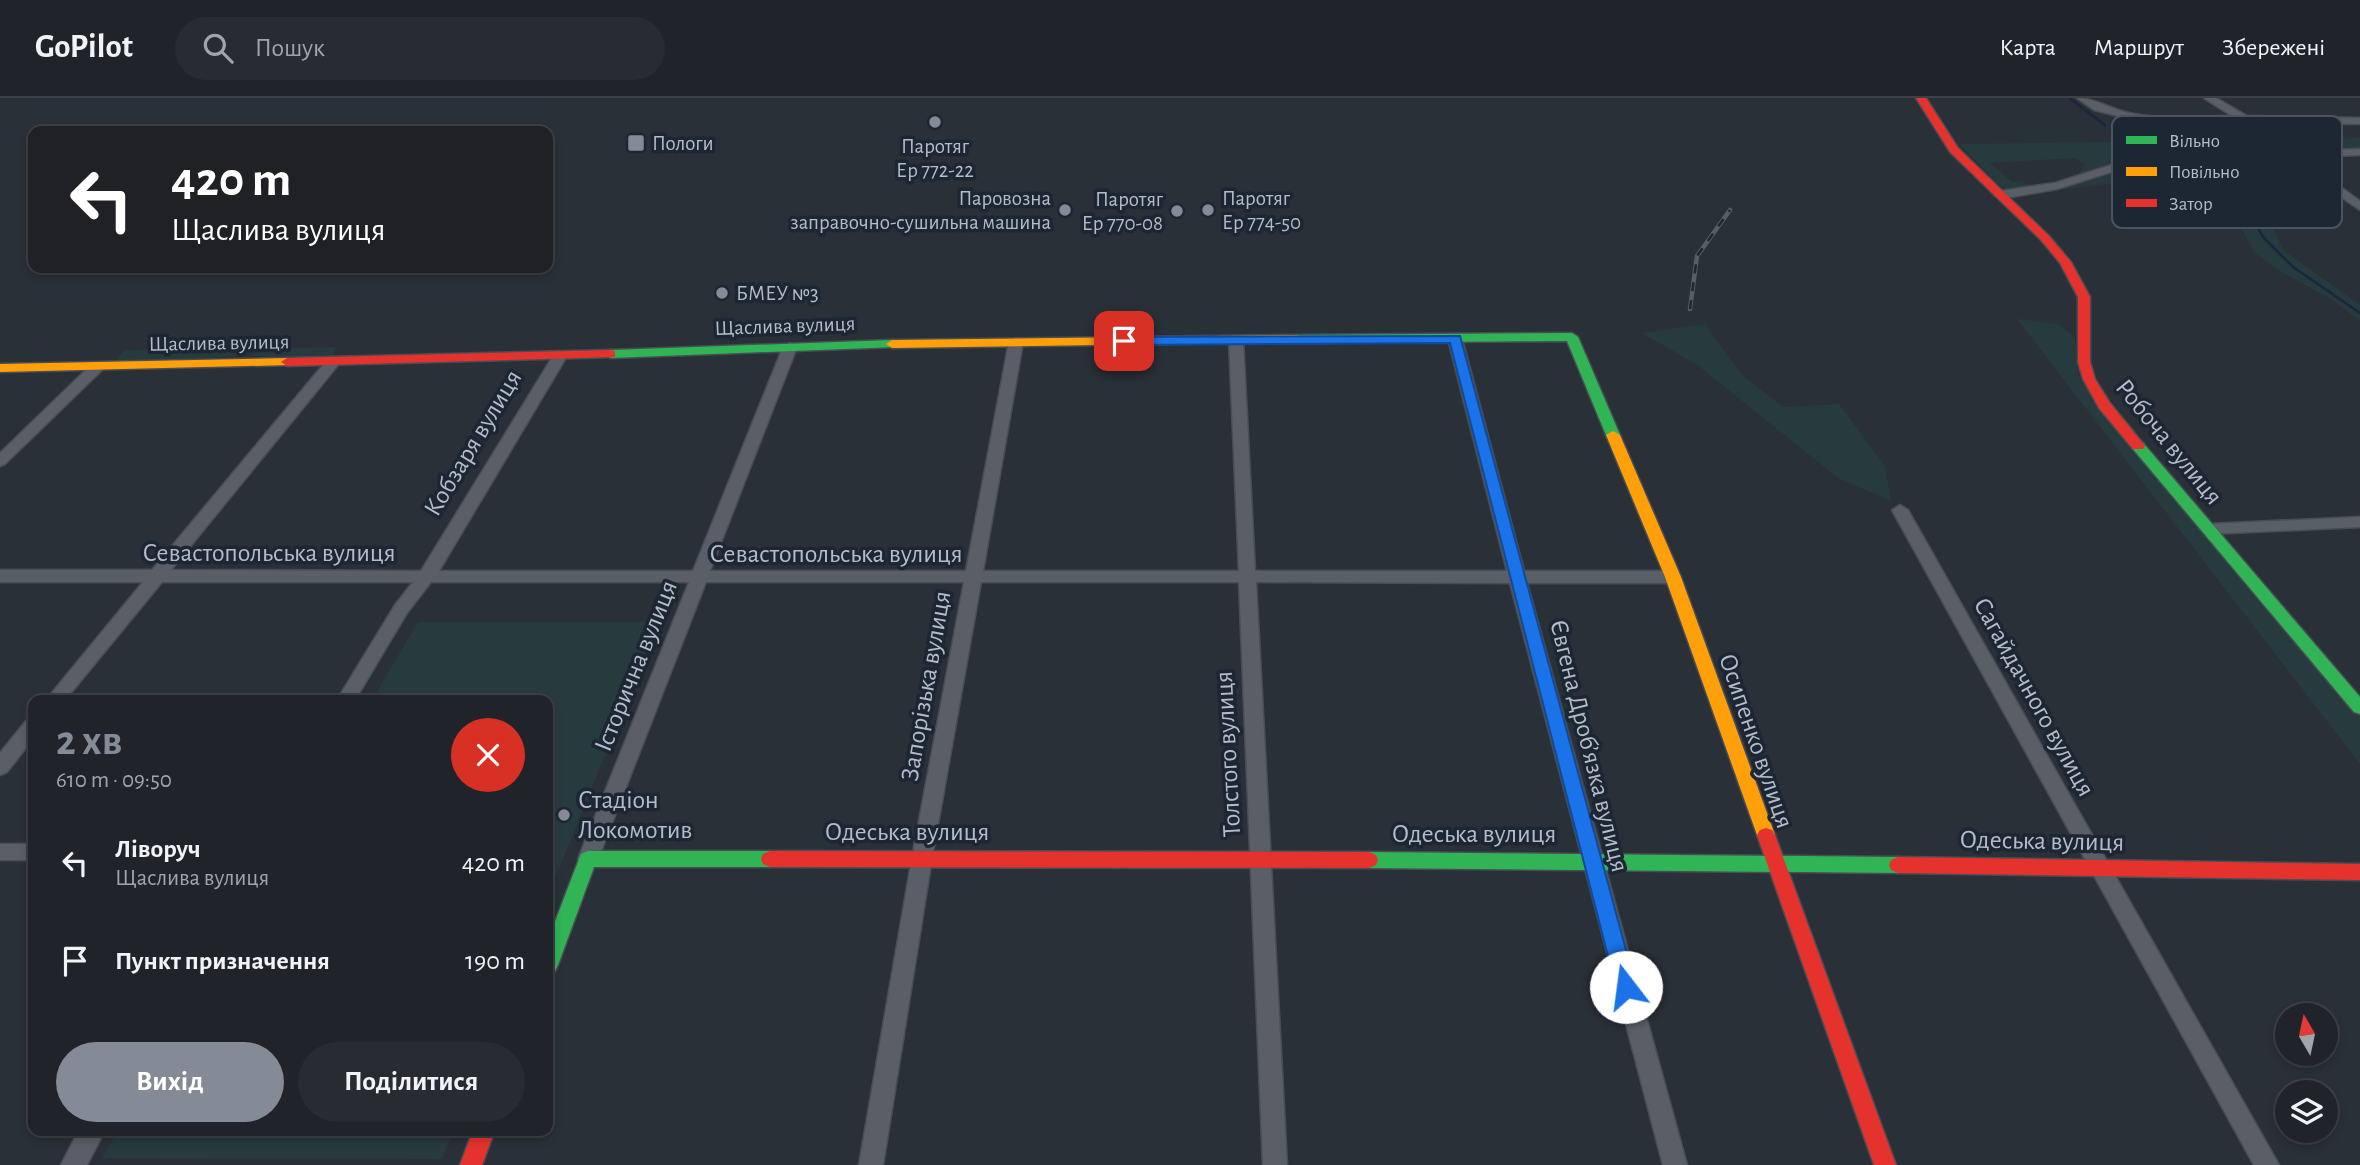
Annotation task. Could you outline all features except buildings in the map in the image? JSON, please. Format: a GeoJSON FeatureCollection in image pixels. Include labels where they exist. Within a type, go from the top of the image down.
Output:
{"type":"FeatureCollection","features":[{"type":"Feature","properties":{"kind":"street","name":"Робоча вулиця"},"geometry":{"type":"LineString","coordinates":[[1920,98],[1935,127],[2057,253],[2082,290],[2088,313],[2085,364],[2093,387],[2126,432],[2360,708]]}},
{"type":"Feature","properties":{"kind":"street"},"geometry":{"type":"LineString","coordinates":[[2082,98],[2103,110],[2125,116]]}},
{"type":"Feature","properties":{"kind":"street"},"geometry":{"type":"LineString","coordinates":[[2209,98],[2241,116]]}},
{"type":"Feature","properties":{"kind":"street"},"geometry":{"type":"LineString","coordinates":[[2342,121],[2360,121]]}},
{"type":"Feature","properties":{"kind":"street"},"geometry":{"type":"LineString","coordinates":[[2342,153],[2360,152]]}},
{"type":"Feature","properties":{"kind":"street"},"geometry":{"type":"LineString","coordinates":[[2000,195],[2057,186],[2112,168]]}},
{"type":"Feature","properties":{"kind":"street"},"geometry":{"type":"LineString","coordinates":[[2342,193],[2360,206]]}},
{"type":"Feature","properties":{"kind":"street","name":"Щаслива вулиця"},"geometry":{"type":"LineString","coordinates":[[0,368],[333,362],[1016,342],[1572,337]]}},
{"type":"Feature","properties":{"kind":"street","name":"Осипенко вулиця"},"geometry":{"type":"LineString","coordinates":[[1572,337],[1673,577],[1773,862],[1885,1165]]}},
{"type":"Feature","properties":{"kind":"street","name":"Євгена Дроб’язка вулиця"},"geometry":{"type":"LineString","coordinates":[[1455,339],[1591,860],[1675,1165]]}},
{"type":"Feature","properties":{"kind":"street","name":"Толстого вулиця"},"geometry":{"type":"LineString","coordinates":[[1236,340],[1275,1165]]}},
{"type":"Feature","properties":{"kind":"street","name":"Запорізька вулиця"},"geometry":{"type":"LineString","coordinates":[[871,1165],[922,858],[1016,342]]}},
{"type":"Feature","properties":{"kind":"street","name":"Історична вулиця"},"geometry":{"type":"LineString","coordinates":[[553,952],[790,347]]}},
{"type":"Feature","properties":{"kind":"street","name":"Кобзаря вулиця"},"geometry":{"type":"LineString","coordinates":[[349,695],[401,609],[426,577],[560,356]]}},
{"type":"Feature","properties":{"kind":"street"},"geometry":{"type":"LineString","coordinates":[[59,695],[333,362]]}},
{"type":"Feature","properties":{"kind":"street"},"geometry":{"type":"LineString","coordinates":[[0,461],[97,367]]}},
{"type":"Feature","properties":{"kind":"street","name":"Сагайдачного вулиця"},"geometry":{"type":"LineString","coordinates":[[1900,510],[2267,1165]]}},
{"type":"Feature","properties":{"kind":"street"},"geometry":{"type":"LineString","coordinates":[[2209,529],[2360,522]]}},
{"type":"Feature","properties":{"kind":"street","name":"Севастопольська вулиця"},"geometry":{"type":"LineString","coordinates":[[0,576],[699,579],[1673,577]]}},
{"type":"Feature","properties":{"kind":"street"},"geometry":{"type":"LineString","coordinates":[[0,767],[28,732]]}},
{"type":"Feature","properties":{"kind":"street"},"geometry":{"type":"LineString","coordinates":[[0,852],[28,852]]}},
{"type":"Feature","properties":{"kind":"street","name":"Одеська вулиця"},"geometry":{"type":"LineString","coordinates":[[588,859],[1591,860],[2360,872]]}},
{"type":"Feature","properties":{"kind":"street"},"geometry":{"type":"LineString","coordinates":[[73,1165],[90,1136]]}},
{"type":"Feature","properties":{"kind":"street"},"geometry":{"type":"LineString","coordinates":[[471,1165],[482,1136]]}},
{"type":"Feature","properties":{"kind":"green space"},"geometry":{"type":"Polygon","coordinates":[[[2342,138],[2360,138],[2360,150],[2342,150],[2342,138]]]}},
{"type":"Feature","properties":{"kind":"green space"},"geometry":{"type":"Polygon","coordinates":[[[2112,142],[2112,165],[2079,174],[2085,165],[2076,158],[1990,163],[2012,182],[2023,181],[2029,187],[2010,189],[2000,186],[1959,144],[2112,142]]]}},
{"type":"Feature","properties":{"kind":"green space"},"geometry":{"type":"Polygon","coordinates":[[[2112,174],[2112,183],[2059,190],[2112,174]]]}},
{"type":"Feature","properties":{"kind":"green space"},"geometry":{"type":"Polygon","coordinates":[[[2241,228],[2273,228],[2283,250],[2360,305],[2360,321],[2331,299],[2276,269],[2254,252],[2241,228]]]}},
{"type":"Feature","properties":{"kind":"green space"},"geometry":{"type":"Polygon","coordinates":[[[2017,319],[2058,324],[2075,338],[2078,375],[2113,425],[2360,715],[2360,764],[2017,319]]]}},
{"type":"Feature","properties":{"kind":"green space"},"geometry":{"type":"Polygon","coordinates":[[[1705,324],[1741,374],[1783,407],[1839,404],[1885,466],[1891,501],[1838,478],[1696,364],[1642,333],[1705,324]]]}},
{"type":"Feature","properties":{"kind":"green space"},"geometry":{"type":"Polygon","coordinates":[[[337,347],[331,358],[252,356],[259,348],[337,347]]]}},
{"type":"Feature","properties":{"kind":"green space"},"geometry":{"type":"Polygon","coordinates":[[[248,348],[241,356],[119,362],[118,357],[125,350],[248,348]]]}},
{"type":"Feature","properties":{"kind":"green space","name":"Стадіон Локомотив"},"geometry":{"type":"Polygon","coordinates":[[[418,622],[659,622],[553,884],[553,695],[375,695],[418,622]]]}},
{"type":"Feature","properties":{"kind":"green space"},"geometry":{"type":"Polygon","coordinates":[[[115,1136],[451,1136],[442,1159],[102,1158],[115,1136]]]}},
{"type":"Feature","properties":{"kind":"waterway"},"geometry":{"type":"LineString","coordinates":[[2069,98],[2105,125]]}},
{"type":"Feature","properties":{"kind":"waterway"},"geometry":{"type":"LineString","coordinates":[[2258,228],[2263,237],[2293,267],[2360,313]]}},
{"type":"Feature","properties":{"kind":"railway"},"geometry":{"type":"LineString","coordinates":[[1690,309],[1697,256],[1730,210]]}},
{"type":"Feature","properties":{"kind":"traffic: fast"},"geometry":{"type":"LineString","coordinates":[[1296,339],[1572,337],[1613,435]]}},
{"type":"Feature","properties":{"kind":"traffic: fast"},"geometry":{"type":"LineString","coordinates":[[611,354],[892,344]]}},
{"type":"Feature","properties":{"kind":"traffic: fast"},"geometry":{"type":"LineString","coordinates":[[2138,446],[2360,708]]}},
{"type":"Feature","properties":{"kind":"traffic: fast"},"geometry":{"type":"LineString","coordinates":[[553,952],[588,859],[770,859]]}},
{"type":"Feature","properties":{"kind":"traffic: fast"},"geometry":{"type":"LineString","coordinates":[[1369,860],[1898,865]]}},
{"type":"Feature","properties":{"kind":"traffic: slow"},"geometry":{"type":"LineString","coordinates":[[892,344],[1296,339]]}},
{"type":"Feature","properties":{"kind":"traffic: slow"},"geometry":{"type":"LineString","coordinates":[[0,368],[287,362]]}},
{"type":"Feature","properties":{"kind":"traffic: slow"},"geometry":{"type":"LineString","coordinates":[[1613,435],[1673,577],[1766,835]]}},
{"type":"Feature","properties":{"kind":"traffic: jam"},"geometry":{"type":"LineString","coordinates":[[1921,98],[1954,150],[2045,238],[2065,262],[2084,297],[2084,362],[2089,379],[2104,405],[2138,446]]}},
{"type":"Feature","properties":{"kind":"traffic: jam"},"geometry":{"type":"LineString","coordinates":[[287,362],[611,354]]}},
{"type":"Feature","properties":{"kind":"traffic: jam"},"geometry":{"type":"LineString","coordinates":[[1766,835],[1885,1165]]}},
{"type":"Feature","properties":{"kind":"traffic: jam"},"geometry":{"type":"LineString","coordinates":[[770,859],[1369,860]]}},
{"type":"Feature","properties":{"kind":"traffic: jam"},"geometry":{"type":"LineString","coordinates":[[1898,865],[2360,872]]}},
{"type":"Feature","properties":{"kind":"traffic: jam"},"geometry":{"type":"LineString","coordinates":[[471,1165],[482,1136]]}},
{"type":"Feature","properties":{"kind":"place","name":"Паротяг Ер 772-22"},"geometry":{"type":"Point","coordinates":[935,122]}},
{"type":"Feature","properties":{"kind":"place","name":"Пологи"},"geometry":{"type":"Point","coordinates":[636,143]}},
{"type":"Feature","properties":{"kind":"place","name":"Паровозна заправочно-сушильна машина"},"geometry":{"type":"Point","coordinates":[1065,210]}},
{"type":"Feature","properties":{"kind":"place","name":"Паротяг Ер 774-50"},"geometry":{"type":"Point","coordinates":[1208,210]}},
{"type":"Feature","properties":{"kind":"place","name":"Паротяг Ер 770-08"},"geometry":{"type":"Point","coordinates":[1177,211]}},
{"type":"Feature","properties":{"kind":"place","name":"БМЕУ №3"},"geometry":{"type":"Point","coordinates":[722,293]}},
{"type":"Feature","properties":{"kind":"place","name":"Стадіон Локомотив"},"geometry":{"type":"Point","coordinates":[564,815]}},
{"type":"Feature","properties":{"kind":"route"},"geometry":{"type":"LineString","coordinates":[[1124,341],[1455,339],[1626,987]]}}]}
